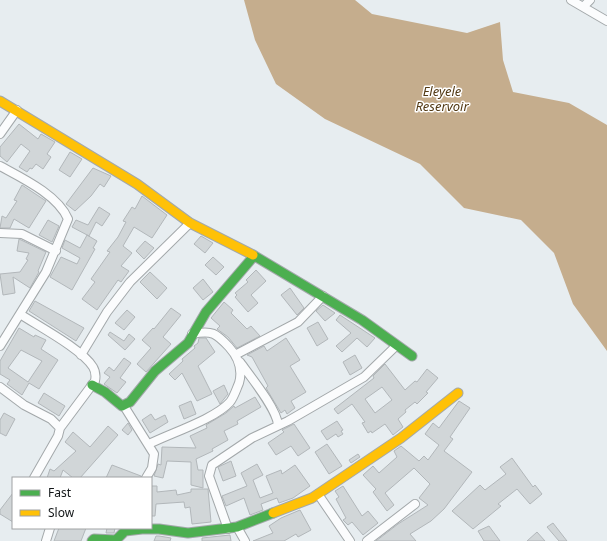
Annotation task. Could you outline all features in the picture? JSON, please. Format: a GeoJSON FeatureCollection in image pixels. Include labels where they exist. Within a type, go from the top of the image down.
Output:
{"type":"FeatureCollection","features":[{"type":"Feature","properties":{"kind":"street"},"geometry":{"type":"LineString","coordinates":[[571,0],[607,21]]}},
{"type":"Feature","properties":{"kind":"street"},"geometry":{"type":"LineString","coordinates":[[583,7],[590,0]]}},
{"type":"Feature","properties":{"kind":"street"},"geometry":{"type":"LineString","coordinates":[[0,101],[137,184],[190,223],[254,256],[362,320],[412,356]]}},
{"type":"Feature","properties":{"kind":"street"},"geometry":{"type":"LineString","coordinates":[[0,134],[16,110]]}},
{"type":"Feature","properties":{"kind":"street"},"geometry":{"type":"LineString","coordinates":[[0,166],[35,185],[61,208],[67,216],[68,223],[46,272],[0,346]]}},
{"type":"Feature","properties":{"kind":"street"},"geometry":{"type":"LineString","coordinates":[[81,355],[107,312],[130,282],[190,223]]}},
{"type":"Feature","properties":{"kind":"street"},"geometry":{"type":"LineString","coordinates":[[0,233],[22,234],[56,251]]}},
{"type":"Feature","properties":{"kind":"street"},"geometry":{"type":"LineString","coordinates":[[92,385],[108,394],[118,405],[124,406],[130,402],[155,371],[188,343],[192,334],[219,295],[254,256]]}},
{"type":"Feature","properties":{"kind":"street"},"geometry":{"type":"LineString","coordinates":[[237,357],[298,322],[323,296]]}},
{"type":"Feature","properties":{"kind":"street"},"geometry":{"type":"LineString","coordinates":[[20,314],[81,355],[92,366],[96,374],[95,381],[60,428],[58,436],[35,477]]}},
{"type":"Feature","properties":{"kind":"street"},"geometry":{"type":"LineString","coordinates":[[192,334],[210,332],[220,337],[237,357],[266,400],[278,420],[278,425]]}},
{"type":"Feature","properties":{"kind":"street"},"geometry":{"type":"LineString","coordinates":[[245,541],[232,528],[209,476],[212,465],[252,438],[364,377],[397,345]]}},
{"type":"Feature","properties":{"kind":"street"},"geometry":{"type":"LineString","coordinates":[[149,444],[206,419],[225,408],[231,401],[240,377],[237,357]]}},
{"type":"Feature","properties":{"kind":"street"},"geometry":{"type":"LineString","coordinates":[[0,387],[24,405],[51,419],[60,428]]}},
{"type":"Feature","properties":{"kind":"street"},"geometry":{"type":"LineString","coordinates":[[92,541],[94,539],[116,540],[125,530],[159,529],[188,533],[232,528],[318,494],[343,475],[401,438],[458,393]]}},
{"type":"Feature","properties":{"kind":"street"},"geometry":{"type":"LineString","coordinates":[[124,406],[154,454],[152,468],[147,477]]}},
{"type":"Feature","properties":{"kind":"street"},"geometry":{"type":"LineString","coordinates":[[318,494],[350,541]]}},
{"type":"Feature","properties":{"kind":"street"},"geometry":{"type":"LineString","coordinates":[[367,541],[416,504]]}},
{"type":"Feature","properties":{"kind":"street"},"geometry":{"type":"LineString","coordinates":[[46,541],[50,529]]}},
{"type":"Feature","properties":{"kind":"water","name":"Eleyele Reservoir"},"geometry":{"type":"Polygon","coordinates":[[[244,0],[355,0],[372,14],[467,33],[500,22],[503,60],[513,92],[569,103],[607,125],[607,351],[573,304],[554,253],[521,220],[464,208],[420,164],[325,119],[276,84],[255,40],[244,0]]]}},
{"type":"Feature","properties":{"kind":"building"},"geometry":{"type":"Polygon","coordinates":[[[19,124],[38,139],[41,134],[55,142],[47,154],[51,157],[43,169],[36,164],[27,172],[19,167],[30,151],[21,144],[7,162],[0,156],[0,147],[19,124]]]}},
{"type":"Feature","properties":{"kind":"building"},"geometry":{"type":"Polygon","coordinates":[[[70,152],[82,159],[70,177],[59,170],[70,152]]]}},
{"type":"Feature","properties":{"kind":"building"},"geometry":{"type":"Polygon","coordinates":[[[93,168],[111,176],[104,187],[100,184],[91,196],[75,211],[66,204],[93,168]]]}},
{"type":"Feature","properties":{"kind":"building"},"geometry":{"type":"Polygon","coordinates":[[[22,185],[46,201],[29,228],[14,219],[10,228],[0,228],[2,216],[6,218],[17,201],[14,200],[22,185]]]}},
{"type":"Feature","properties":{"kind":"building"},"geometry":{"type":"Polygon","coordinates":[[[142,196],[167,215],[152,238],[134,227],[123,246],[132,253],[121,266],[129,271],[121,282],[118,280],[97,310],[82,299],[95,282],[91,279],[110,252],[107,251],[118,237],[126,222],[123,221],[132,207],[135,209],[142,196]]]}},
{"type":"Feature","properties":{"kind":"building"},"geometry":{"type":"Polygon","coordinates":[[[99,207],[110,214],[102,226],[96,222],[89,236],[72,227],[76,220],[88,225],[99,207]]]}},
{"type":"Feature","properties":{"kind":"building"},"geometry":{"type":"Polygon","coordinates":[[[48,220],[59,226],[52,242],[39,235],[48,220]]]}},
{"type":"Feature","properties":{"kind":"building"},"geometry":{"type":"Polygon","coordinates":[[[87,235],[97,241],[93,248],[95,249],[72,290],[50,277],[61,257],[77,264],[80,258],[62,248],[65,240],[80,248],[87,235]]]}},
{"type":"Feature","properties":{"kind":"building"},"geometry":{"type":"Polygon","coordinates":[[[201,236],[213,243],[205,253],[194,244],[201,236]]]}},
{"type":"Feature","properties":{"kind":"building"},"geometry":{"type":"Polygon","coordinates":[[[19,239],[46,252],[38,271],[39,272],[30,288],[13,277],[15,293],[3,295],[0,274],[20,272],[28,260],[26,259],[29,253],[17,251],[19,239]]]}},
{"type":"Feature","properties":{"kind":"building"},"geometry":{"type":"Polygon","coordinates":[[[145,241],[154,248],[144,259],[136,251],[145,241]]]}},
{"type":"Feature","properties":{"kind":"building"},"geometry":{"type":"Polygon","coordinates":[[[213,257],[224,267],[216,275],[205,265],[213,257]]]}},
{"type":"Feature","properties":{"kind":"building"},"geometry":{"type":"Polygon","coordinates":[[[256,270],[266,281],[251,295],[258,303],[248,312],[235,297],[237,295],[235,293],[248,282],[246,280],[256,270]]]}},
{"type":"Feature","properties":{"kind":"building"},"geometry":{"type":"Polygon","coordinates":[[[150,272],[167,288],[157,299],[140,282],[150,272]]]}},
{"type":"Feature","properties":{"kind":"building"},"geometry":{"type":"Polygon","coordinates":[[[203,279],[213,292],[203,300],[193,288],[203,279]]]}},
{"type":"Feature","properties":{"kind":"building"},"geometry":{"type":"Polygon","coordinates":[[[290,288],[304,308],[297,315],[281,295],[290,288]]]}},
{"type":"Feature","properties":{"kind":"building"},"geometry":{"type":"Polygon","coordinates":[[[35,301],[84,328],[76,341],[29,311],[35,301]]]}},
{"type":"Feature","properties":{"kind":"building"},"geometry":{"type":"Polygon","coordinates":[[[224,302],[233,310],[231,313],[247,329],[251,326],[260,336],[237,348],[228,337],[217,329],[220,326],[211,318],[224,302]]]}},
{"type":"Feature","properties":{"kind":"building"},"geometry":{"type":"Polygon","coordinates":[[[323,305],[335,313],[325,321],[316,311],[323,305]]]}},
{"type":"Feature","properties":{"kind":"building"},"geometry":{"type":"Polygon","coordinates":[[[171,308],[181,315],[163,337],[171,344],[146,372],[137,364],[151,348],[142,340],[153,328],[154,329],[171,308]]]}},
{"type":"Feature","properties":{"kind":"building"},"geometry":{"type":"Polygon","coordinates":[[[127,310],[135,317],[124,330],[115,323],[127,310]]]}},
{"type":"Feature","properties":{"kind":"building"},"geometry":{"type":"Polygon","coordinates":[[[340,315],[375,338],[367,347],[357,338],[342,352],[336,346],[351,333],[336,320],[340,315]]]}},
{"type":"Feature","properties":{"kind":"building"},"geometry":{"type":"Polygon","coordinates":[[[318,322],[328,339],[317,346],[307,328],[318,322]]]}},
{"type":"Feature","properties":{"kind":"building"},"geometry":{"type":"Polygon","coordinates":[[[19,328],[34,337],[35,335],[46,340],[41,349],[58,360],[39,389],[29,383],[22,395],[7,384],[10,380],[0,374],[0,361],[19,328]],[[21,350],[8,368],[28,382],[42,361],[21,350]]]}},
{"type":"Feature","properties":{"kind":"building"},"geometry":{"type":"Polygon","coordinates":[[[110,332],[124,341],[129,334],[135,339],[125,350],[108,335],[110,332]]]}},
{"type":"Feature","properties":{"kind":"building"},"geometry":{"type":"Polygon","coordinates":[[[199,338],[206,338],[215,352],[198,366],[212,394],[197,401],[182,373],[175,380],[169,374],[183,361],[182,359],[195,348],[194,346],[198,343],[199,338]]]}},
{"type":"Feature","properties":{"kind":"building"},"geometry":{"type":"Polygon","coordinates":[[[286,338],[300,360],[290,366],[306,392],[291,401],[295,408],[287,414],[285,410],[281,413],[266,388],[268,386],[252,357],[247,355],[264,346],[267,351],[286,338]]]}},
{"type":"Feature","properties":{"kind":"building"},"geometry":{"type":"Polygon","coordinates":[[[355,355],[362,368],[350,375],[343,362],[355,355]]]}},
{"type":"Feature","properties":{"kind":"building"},"geometry":{"type":"Polygon","coordinates":[[[124,358],[131,363],[120,378],[126,382],[117,393],[104,384],[110,377],[104,373],[109,367],[114,371],[124,358]]]}},
{"type":"Feature","properties":{"kind":"building"},"geometry":{"type":"Polygon","coordinates":[[[385,364],[405,390],[415,381],[417,382],[427,369],[438,378],[426,392],[428,393],[417,404],[415,402],[405,410],[406,412],[398,419],[403,427],[393,435],[385,424],[372,433],[371,431],[368,433],[362,423],[365,422],[352,404],[338,414],[334,409],[374,378],[373,376],[385,364]],[[382,387],[365,399],[375,413],[392,400],[382,387]]]}},
{"type":"Feature","properties":{"kind":"building"},"geometry":{"type":"Polygon","coordinates":[[[224,385],[228,394],[220,404],[213,391],[224,385]]]}},
{"type":"Feature","properties":{"kind":"building"},"geometry":{"type":"Polygon","coordinates":[[[44,393],[65,406],[59,416],[38,403],[44,393]]]}},
{"type":"Feature","properties":{"kind":"building"},"geometry":{"type":"Polygon","coordinates":[[[255,397],[261,407],[237,421],[238,424],[224,431],[228,440],[212,449],[213,451],[196,459],[198,470],[203,470],[203,488],[191,485],[191,462],[167,461],[163,478],[154,476],[158,464],[161,465],[162,447],[196,448],[190,436],[207,428],[206,425],[226,413],[234,406],[235,408],[255,397]]]}},
{"type":"Feature","properties":{"kind":"building"},"geometry":{"type":"Polygon","coordinates":[[[191,401],[196,414],[184,419],[179,406],[191,401]]]}},
{"type":"Feature","properties":{"kind":"building"},"geometry":{"type":"Polygon","coordinates":[[[459,401],[470,408],[450,437],[453,439],[444,451],[472,472],[444,509],[431,521],[410,534],[416,541],[376,541],[398,524],[428,505],[419,498],[430,484],[414,468],[385,493],[394,505],[387,511],[373,492],[376,489],[363,475],[373,466],[379,473],[397,457],[394,451],[401,446],[419,461],[424,456],[428,460],[439,445],[425,434],[433,423],[439,428],[459,401]]]}},
{"type":"Feature","properties":{"kind":"building"},"geometry":{"type":"Polygon","coordinates":[[[4,413],[15,419],[6,436],[0,433],[0,420],[4,413]]]}},
{"type":"Feature","properties":{"kind":"building"},"geometry":{"type":"Polygon","coordinates":[[[151,414],[155,420],[165,415],[168,422],[150,433],[142,420],[151,414]]]}},
{"type":"Feature","properties":{"kind":"building"},"geometry":{"type":"Polygon","coordinates":[[[337,421],[343,430],[341,431],[343,434],[338,437],[336,434],[327,440],[321,431],[337,421]]]}},
{"type":"Feature","properties":{"kind":"building"},"geometry":{"type":"Polygon","coordinates":[[[128,423],[132,430],[128,435],[122,430],[128,423]]]}},
{"type":"Feature","properties":{"kind":"building"},"geometry":{"type":"Polygon","coordinates":[[[294,424],[310,448],[298,456],[291,446],[276,455],[268,443],[284,432],[282,430],[294,424]]]}},
{"type":"Feature","properties":{"kind":"building"},"geometry":{"type":"Polygon","coordinates":[[[108,426],[118,435],[81,477],[72,477],[63,470],[60,477],[47,477],[50,469],[54,471],[76,451],[65,442],[73,432],[90,447],[108,426]]]}},
{"type":"Feature","properties":{"kind":"building"},"geometry":{"type":"Polygon","coordinates":[[[327,444],[342,466],[329,474],[315,452],[327,444]]]}},
{"type":"Feature","properties":{"kind":"building"},"geometry":{"type":"Polygon","coordinates":[[[358,454],[360,457],[351,463],[349,460],[358,454]]]}},
{"type":"Feature","properties":{"kind":"building"},"geometry":{"type":"Polygon","coordinates":[[[512,458],[533,487],[535,485],[542,494],[530,504],[517,489],[498,504],[501,506],[473,529],[452,511],[480,485],[485,490],[506,474],[500,467],[512,458]]]}},
{"type":"Feature","properties":{"kind":"building"},"geometry":{"type":"Polygon","coordinates":[[[231,461],[236,476],[223,481],[218,467],[231,461]]]}},
{"type":"Feature","properties":{"kind":"building"},"geometry":{"type":"Polygon","coordinates":[[[257,464],[263,475],[253,480],[260,498],[273,493],[266,476],[281,470],[282,474],[295,465],[310,486],[293,498],[279,503],[277,498],[261,504],[263,510],[250,515],[244,498],[226,506],[222,496],[247,486],[241,473],[257,464]]]}},
{"type":"Feature","properties":{"kind":"building"},"geometry":{"type":"Polygon","coordinates":[[[112,465],[141,476],[141,477],[106,477],[112,465]]]}},
{"type":"Feature","properties":{"kind":"building"},"geometry":{"type":"Polygon","coordinates":[[[152,486],[157,486],[157,492],[176,490],[177,495],[191,492],[191,489],[208,489],[211,522],[192,524],[190,507],[185,508],[184,502],[156,504],[155,516],[152,516],[152,486]]]}},
{"type":"Feature","properties":{"kind":"building"},"geometry":{"type":"Polygon","coordinates":[[[343,486],[362,516],[368,511],[378,523],[363,535],[352,522],[348,525],[343,520],[346,518],[336,499],[339,497],[335,491],[343,486]]]}},
{"type":"Feature","properties":{"kind":"building"},"geometry":{"type":"Polygon","coordinates":[[[12,494],[12,521],[0,514],[0,510],[12,494]]]}},
{"type":"Feature","properties":{"kind":"building"},"geometry":{"type":"Polygon","coordinates":[[[300,510],[311,530],[298,537],[296,534],[284,541],[253,541],[273,533],[269,526],[281,518],[300,510]]]}},
{"type":"Feature","properties":{"kind":"building"},"geometry":{"type":"Polygon","coordinates":[[[553,523],[567,541],[559,541],[547,527],[553,523]]]}},
{"type":"Feature","properties":{"kind":"building"},"geometry":{"type":"Polygon","coordinates":[[[489,526],[500,541],[484,541],[478,531],[489,526]]]}},
{"type":"Feature","properties":{"kind":"building"},"geometry":{"type":"Polygon","coordinates":[[[59,529],[86,529],[81,541],[54,541],[59,529]]]}},
{"type":"Feature","properties":{"kind":"building"},"geometry":{"type":"Polygon","coordinates":[[[107,529],[115,529],[114,533],[106,533],[107,529]]]}},
{"type":"Feature","properties":{"kind":"building"},"geometry":{"type":"Polygon","coordinates":[[[537,532],[545,541],[527,541],[537,532]]]}},
{"type":"Feature","properties":{"kind":"building"},"geometry":{"type":"Polygon","coordinates":[[[230,535],[231,541],[202,541],[202,538],[230,535]]]}},
{"type":"Feature","properties":{"kind":"building"},"geometry":{"type":"Polygon","coordinates":[[[156,536],[171,538],[170,541],[154,541],[156,536]]]}},
{"type":"Feature","properties":{"kind":"traffic: fast"},"geometry":{"type":"LineString","coordinates":[[253,255],[362,320],[412,356]]}},
{"type":"Feature","properties":{"kind":"traffic: fast"},"geometry":{"type":"LineString","coordinates":[[92,385],[105,392],[122,406],[130,402],[155,371],[188,343],[206,312],[254,256]]}},
{"type":"Feature","properties":{"kind":"traffic: fast"},"geometry":{"type":"LineString","coordinates":[[92,541],[94,539],[116,540],[125,531],[142,529],[159,529],[188,533],[237,527],[273,513]]}},
{"type":"Feature","properties":{"kind":"traffic: slow"},"geometry":{"type":"LineString","coordinates":[[0,101],[137,184],[190,223],[253,255]]}},
{"type":"Feature","properties":{"kind":"traffic: slow"},"geometry":{"type":"LineString","coordinates":[[273,513],[312,498],[401,438],[458,393]]}}]}
